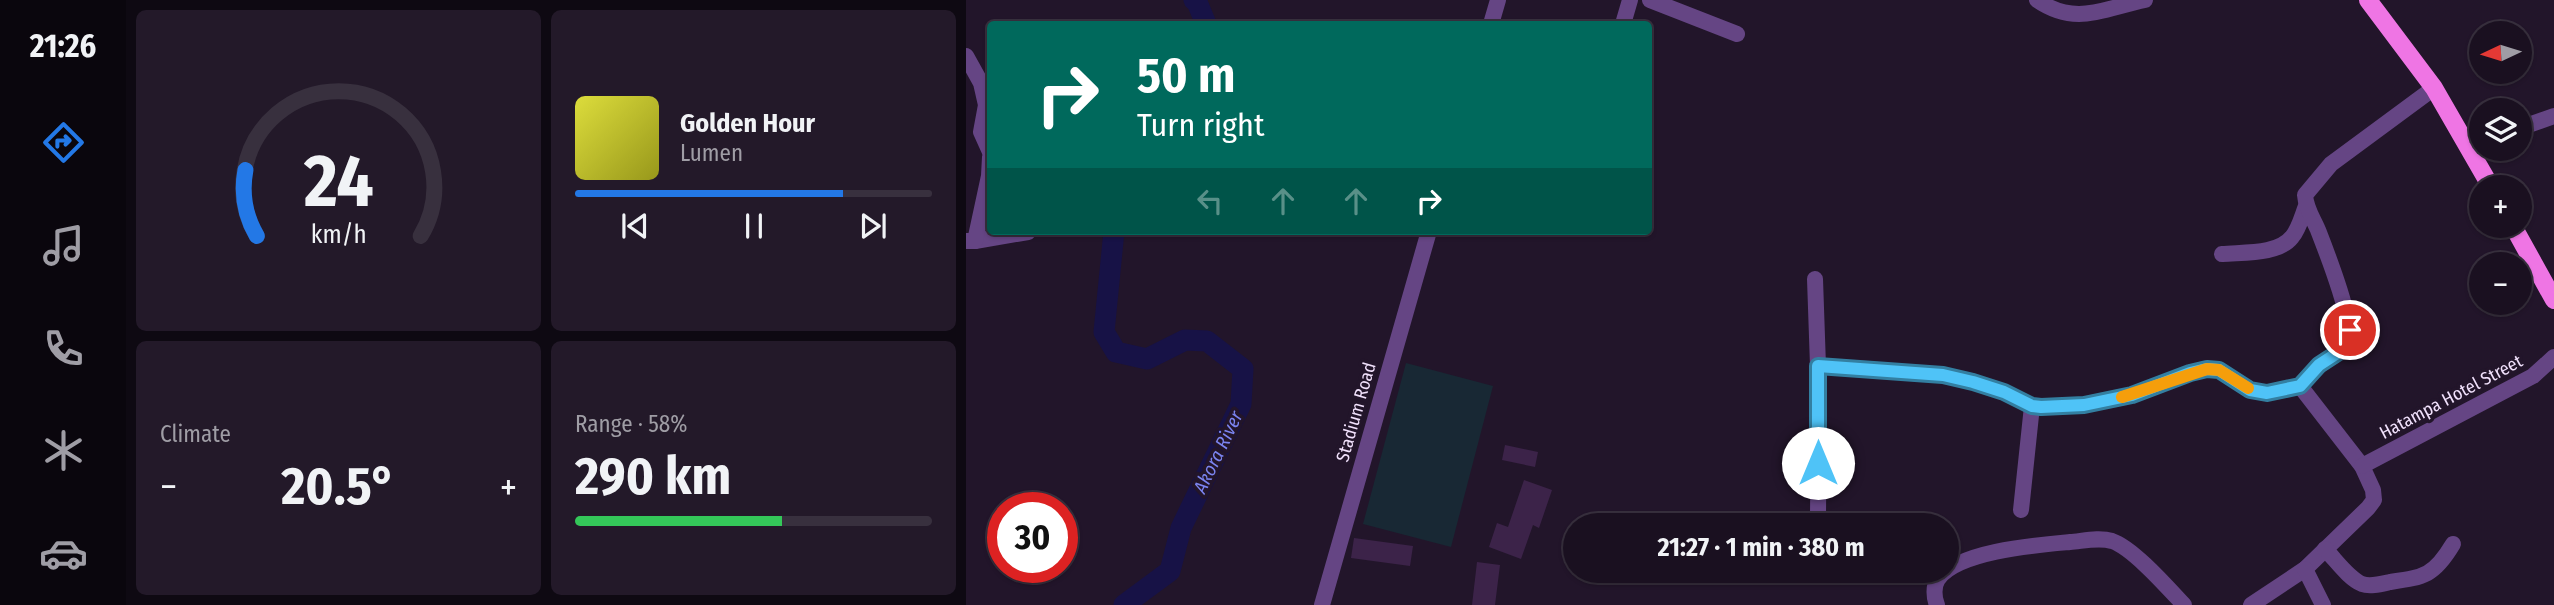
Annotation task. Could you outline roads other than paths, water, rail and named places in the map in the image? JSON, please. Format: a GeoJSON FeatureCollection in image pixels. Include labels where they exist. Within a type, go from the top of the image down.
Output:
{"type":"FeatureCollection","features":[{"type":"Feature","properties":{"kind":"main road"},"geometry":{"type":"LineString","coordinates":[[2368,0],[2469,138]]}},
{"type":"Feature","properties":{"kind":"main road"},"geometry":{"type":"LineString","coordinates":[[2520,238],[2554,300]]}},
{"type":"Feature","properties":{"kind":"street"},"geometry":{"type":"LineString","coordinates":[[1492,21],[1498,0]]}},
{"type":"Feature","properties":{"kind":"street"},"geometry":{"type":"LineString","coordinates":[[1624,21],[1630,0]]}},
{"type":"Feature","properties":{"kind":"street"},"geometry":{"type":"LineString","coordinates":[[1650,0],[1737,34]]}},
{"type":"Feature","properties":{"kind":"street"},"geometry":{"type":"LineString","coordinates":[[2037,0],[2053,11],[2084,14],[2145,0]]}},
{"type":"Feature","properties":{"kind":"street"},"geometry":{"type":"LineString","coordinates":[[966,57],[981,83],[986,105],[981,132],[987,145]]}},
{"type":"Feature","properties":{"kind":"street"},"geometry":{"type":"LineString","coordinates":[[1818,366],[1943,375],[2004,392],[2032,406],[2084,405],[2132,395],[2207,369],[2219,370],[2250,390],[2267,393],[2300,386],[2319,365],[2345,348],[2351,340],[2337,282],[2317,227],[2306,206],[2305,195],[2330,164],[2434,88]]}},
{"type":"Feature","properties":{"kind":"street"},"geometry":{"type":"LineString","coordinates":[[2532,124],[2554,116]]}},
{"type":"Feature","properties":{"kind":"street"},"geometry":{"type":"LineString","coordinates":[[987,184],[970,241],[1009,235]]}},
{"type":"Feature","properties":{"kind":"street"},"geometry":{"type":"LineString","coordinates":[[2222,254],[2276,248],[2286,243],[2294,235],[2306,206]]}},
{"type":"Feature","properties":{"kind":"street","name":"Stadium Road"},"geometry":{"type":"LineString","coordinates":[[1322,605],[1429,235]]}},
{"type":"Feature","properties":{"kind":"street"},"geometry":{"type":"LineString","coordinates":[[1815,279],[1818,513]]}},
{"type":"Feature","properties":{"kind":"street","name":"Hatampa Hotel Street"},"geometry":{"type":"LineString","coordinates":[[2362,466],[2533,376],[2554,357]]}},
{"type":"Feature","properties":{"kind":"street"},"geometry":{"type":"LineString","coordinates":[[2251,605],[2305,569],[2374,499],[2373,490],[2362,466],[2300,386]]}},
{"type":"Feature","properties":{"kind":"street"},"geometry":{"type":"LineString","coordinates":[[2021,509],[2032,406]]}},
{"type":"Feature","properties":{"kind":"street"},"geometry":{"type":"LineString","coordinates":[[1937,605],[1934,597],[1937,580],[1953,566],[1985,554],[2021,547],[2105,539],[2124,547],[2185,605]]}},
{"type":"Feature","properties":{"kind":"street"},"geometry":{"type":"LineString","coordinates":[[2325,550],[2351,577],[2363,585],[2376,585],[2422,578],[2442,561],[2453,544]]}},
{"type":"Feature","properties":{"kind":"street"},"geometry":{"type":"LineString","coordinates":[[2305,569],[2323,605]]}},
{"type":"Feature","properties":{"kind":"waterway","name":"Akora River"},"geometry":{"type":"LineString","coordinates":[[1194,0],[1205,21]]}},
{"type":"Feature","properties":{"kind":"waterway","name":"Akora River"},"geometry":{"type":"LineString","coordinates":[[1114,235],[1104,332],[1116,352],[1147,359],[1185,340],[1207,341],[1243,369],[1241,404],[1181,528],[1170,571],[1124,605]]}}]}
